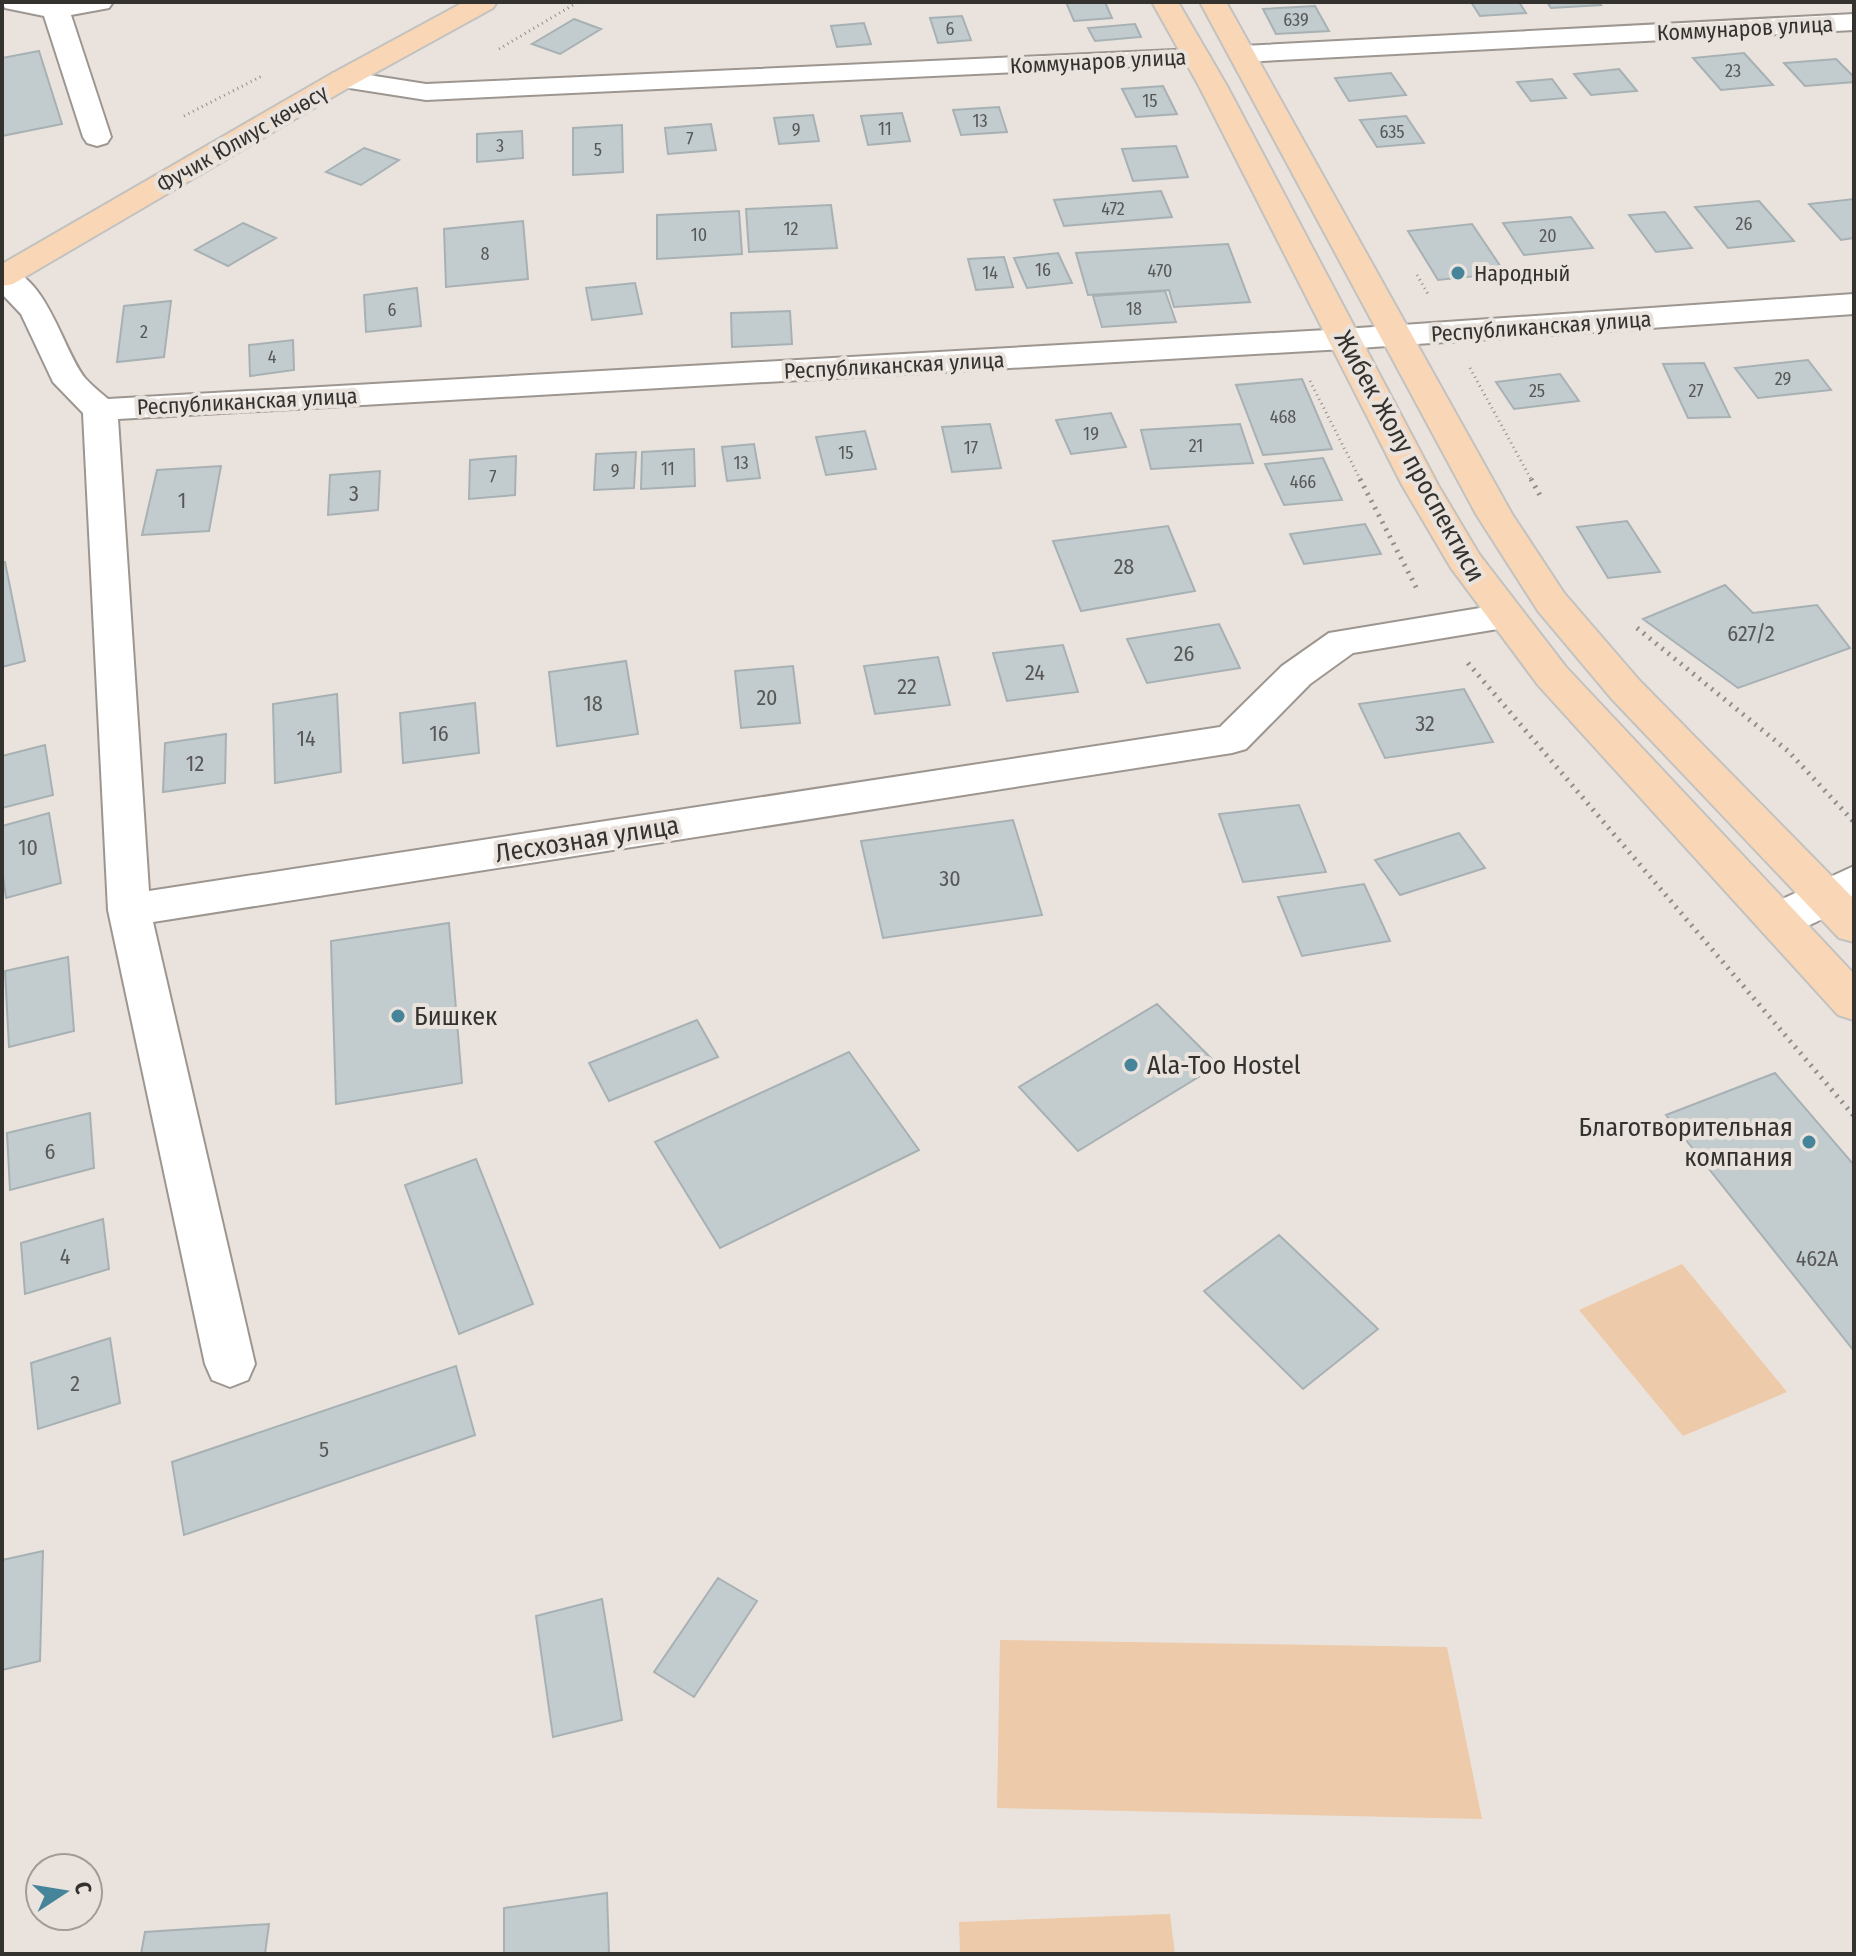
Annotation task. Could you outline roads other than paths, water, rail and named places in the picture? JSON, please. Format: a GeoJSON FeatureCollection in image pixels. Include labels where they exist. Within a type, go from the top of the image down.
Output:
{"type":"FeatureCollection","features":[{"type":"Feature","properties":{"kind":"main road","name":"Фучик Юлиус көчөсү"},"geometry":{"type":"LineString","coordinates":[[3,277],[343,79],[484,2]]}},
{"type":"Feature","properties":{"kind":"main road","name":"Жибек Жолу проспектиси"},"geometry":{"type":"LineString","coordinates":[[1165,2],[1464,560],[1552,676],[1854,1003]]}},
{"type":"Feature","properties":{"kind":"main road","name":"Жибек Жолу проспектиси"},"geometry":{"type":"LineString","coordinates":[[1213,2],[1494,514],[1551,602],[1625,689],[1845,901]]}},
{"type":"Feature","properties":{"kind":"main road","name":"Коммунаров улица"},"geometry":{"type":"LineString","coordinates":[[1196,57],[1243,54]]}},
{"type":"Feature","properties":{"kind":"street"},"geometry":{"type":"LineString","coordinates":[[14,2],[56,10],[100,2]]}},
{"type":"Feature","properties":{"kind":"street"},"geometry":{"type":"LineString","coordinates":[[56,10],[97,137]]}},
{"type":"Feature","properties":{"kind":"street","name":"Коммунаров улица"},"geometry":{"type":"LineString","coordinates":[[1243,54],[1854,22]]}},
{"type":"Feature","properties":{"kind":"street","name":"Коммунаров улица"},"geometry":{"type":"LineString","coordinates":[[343,79],[426,92],[1196,57]]}},
{"type":"Feature","properties":{"kind":"street","name":"Республиканская улица"},"geometry":{"type":"LineString","coordinates":[[3,277],[35,310],[70,382],[100,410],[1344,339],[1854,304]]}},
{"type":"Feature","properties":{"kind":"street"},"geometry":{"type":"LineString","coordinates":[[100,410],[129,910],[230,1364]]}},
{"type":"Feature","properties":{"kind":"street","name":"Лесхозная улица"},"geometry":{"type":"LineString","coordinates":[[129,910],[1232,739],[1296,675],[1342,642],[1504,616]]}},
{"type":"Feature","properties":{"kind":"street"},"geometry":{"type":"LineString","coordinates":[[1778,920],[1845,901]]}},
{"type":"Feature","properties":{"kind":"place","name":"Народный"},"geometry":{"type":"Point","coordinates":[1458,273]}},
{"type":"Feature","properties":{"kind":"place","name":"Бишкек"},"geometry":{"type":"Point","coordinates":[398,1016]}},
{"type":"Feature","properties":{"kind":"place","name":"Ala-Too Hostel"},"geometry":{"type":"Point","coordinates":[1131,1065]}},
{"type":"Feature","properties":{"kind":"place","name":"Благотворительная компания"},"geometry":{"type":"Point","coordinates":[1809,1142]}}]}
